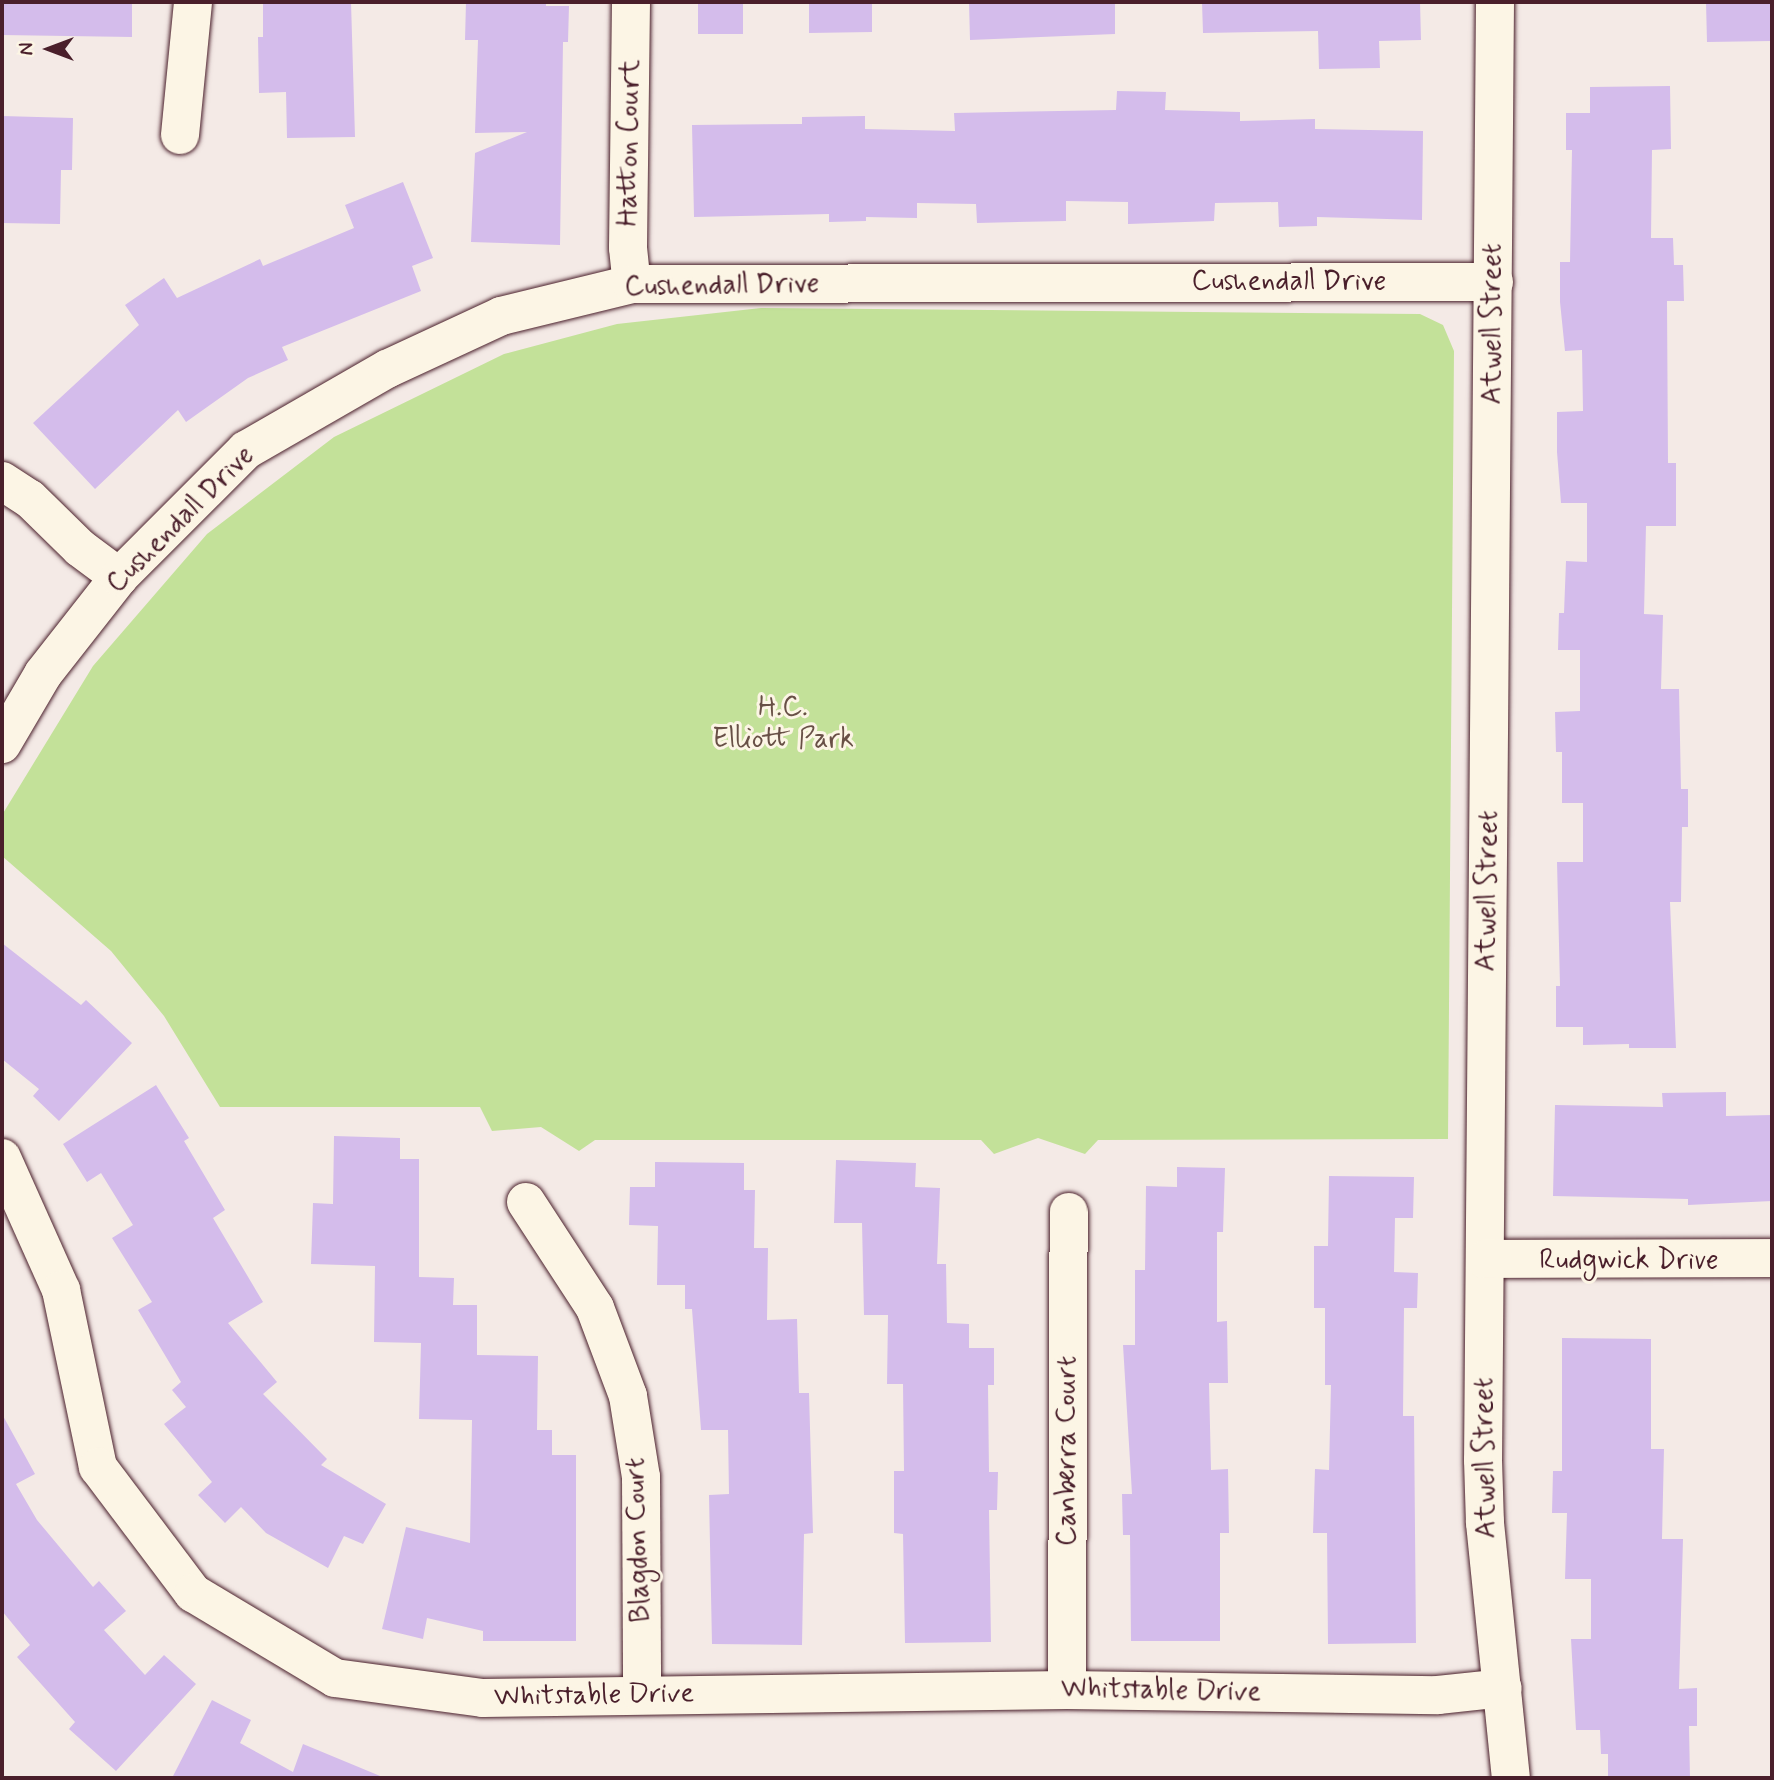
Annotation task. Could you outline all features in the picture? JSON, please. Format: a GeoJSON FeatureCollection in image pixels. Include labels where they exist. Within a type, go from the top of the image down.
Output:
{"type":"FeatureCollection","features":[{"type":"Feature","properties":{"kind":"street"},"geometry":{"type":"LineString","coordinates":[[180,135],[193,2]]}},
{"type":"Feature","properties":{"kind":"street","name":"Hatton Court"},"geometry":{"type":"LineString","coordinates":[[631,2],[628,248],[632,284]]}},
{"type":"Feature","properties":{"kind":"street","name":"Atwell Street"},"geometry":{"type":"LineString","coordinates":[[1495,2],[1485,1522],[1511,1778]]}},
{"type":"Feature","properties":{"kind":"street","name":"Cushendall Drive"},"geometry":{"type":"LineString","coordinates":[[2,744],[43,674],[120,577],[246,450],[387,369],[501,316],[632,284],[1494,282]]}},
{"type":"Feature","properties":{"kind":"street"},"geometry":{"type":"LineString","coordinates":[[2,481],[30,499],[80,548],[120,577]]}},
{"type":"Feature","properties":{"kind":"street","name":"Whitstable Drive"},"geometry":{"type":"LineString","coordinates":[[2,1158],[61,1290],[98,1467],[193,1593],[335,1678],[483,1698],[1067,1690],[1438,1695],[1503,1688]]}},
{"type":"Feature","properties":{"kind":"street","name":"Blagdon Court"},"geometry":{"type":"LineString","coordinates":[[526,1202],[595,1308],[628,1396],[641,1477],[642,1695]]}},
{"type":"Feature","properties":{"kind":"street","name":"Canberra Court"},"geometry":{"type":"LineString","coordinates":[[1067,1690],[1069,1212]]}},
{"type":"Feature","properties":{"kind":"street","name":"Rudgwick Drive"},"geometry":{"type":"LineString","coordinates":[[1485,1259],[1772,1258]]}},
{"type":"Feature","properties":{"kind":"green space","name":"H.C. Elliott Park"},"geometry":{"type":"Polygon","coordinates":[[[761,308],[1420,314],[1443,325],[1454,351],[1448,1139],[1098,1140],[1085,1154],[1038,1138],[994,1154],[981,1140],[595,1140],[579,1151],[541,1127],[492,1131],[480,1107],[220,1107],[164,1016],[111,951],[2,856],[2,815],[93,666],[207,534],[334,437],[504,354],[617,324],[761,308]]]}},
{"type":"Feature","properties":{"kind":"building"},"geometry":{"type":"Polygon","coordinates":[[[2,2],[132,2],[132,37],[2,35],[2,2]]]}},
{"type":"Feature","properties":{"kind":"building"},"geometry":{"type":"Polygon","coordinates":[[[263,2],[351,2],[355,137],[287,138],[286,92],[259,93],[258,37],[263,37],[263,2]]]}},
{"type":"Feature","properties":{"kind":"building"},"geometry":{"type":"Polygon","coordinates":[[[466,2],[546,2],[546,6],[569,6],[568,42],[563,42],[560,245],[471,242],[475,153],[527,132],[475,133],[478,40],[465,40],[466,2]]]}},
{"type":"Feature","properties":{"kind":"building"},"geometry":{"type":"Polygon","coordinates":[[[698,2],[743,2],[743,34],[698,34],[698,2]]]}},
{"type":"Feature","properties":{"kind":"building"},"geometry":{"type":"Polygon","coordinates":[[[809,2],[872,2],[872,32],[809,33],[809,2]]]}},
{"type":"Feature","properties":{"kind":"building"},"geometry":{"type":"Polygon","coordinates":[[[969,2],[1115,2],[1115,34],[970,40],[969,2]]]}},
{"type":"Feature","properties":{"kind":"building"},"geometry":{"type":"Polygon","coordinates":[[[1202,2],[1420,2],[1421,40],[1379,41],[1380,68],[1319,69],[1318,31],[1203,33],[1202,2]]]}},
{"type":"Feature","properties":{"kind":"building"},"geometry":{"type":"Polygon","coordinates":[[[1706,2],[1771,2],[1771,41],[1707,42],[1706,2]]]}},
{"type":"Feature","properties":{"kind":"building"},"geometry":{"type":"Polygon","coordinates":[[[1670,86],[1671,149],[1652,150],[1651,238],[1673,238],[1674,265],[1683,265],[1684,301],[1667,301],[1668,463],[1676,463],[1676,526],[1646,526],[1644,614],[1663,615],[1661,689],[1679,689],[1681,789],[1688,789],[1688,827],[1682,827],[1681,902],[1670,902],[1676,1048],[1629,1048],[1629,1044],[1583,1045],[1583,1027],[1556,1027],[1556,986],[1560,986],[1557,862],[1583,862],[1583,803],[1562,803],[1562,752],[1556,752],[1555,712],[1580,711],[1580,650],[1558,650],[1559,613],[1564,613],[1566,561],[1587,562],[1587,503],[1561,503],[1557,452],[1557,412],[1583,411],[1582,350],[1565,351],[1560,302],[1560,262],[1570,262],[1572,150],[1566,150],[1566,113],[1590,113],[1590,87],[1670,86]]]}},
{"type":"Feature","properties":{"kind":"building"},"geometry":{"type":"Polygon","coordinates":[[[1117,91],[1166,92],[1165,110],[1240,112],[1240,121],[1315,119],[1315,129],[1423,131],[1422,220],[1317,217],[1317,226],[1279,227],[1278,202],[1215,203],[1214,221],[1128,224],[1128,202],[1066,201],[1066,221],[977,223],[976,204],[917,203],[917,218],[866,217],[866,221],[829,222],[829,214],[694,217],[692,125],[802,124],[802,117],[865,116],[865,129],[955,131],[954,113],[1116,110],[1117,91]]]}},
{"type":"Feature","properties":{"kind":"building"},"geometry":{"type":"Polygon","coordinates":[[[2,116],[73,118],[72,170],[61,170],[60,224],[2,223],[2,116]]]}},
{"type":"Feature","properties":{"kind":"building"},"geometry":{"type":"Polygon","coordinates":[[[403,182],[433,258],[412,266],[421,291],[282,347],[288,360],[248,378],[186,422],[178,410],[95,489],[33,423],[139,325],[125,305],[164,278],[177,298],[260,259],[263,266],[354,228],[345,205],[403,182]]]}},
{"type":"Feature","properties":{"kind":"building"},"geometry":{"type":"Polygon","coordinates":[[[2,943],[81,1005],[86,1000],[132,1043],[59,1121],[33,1096],[39,1089],[2,1059],[2,943]]]}},
{"type":"Feature","properties":{"kind":"building"},"geometry":{"type":"Polygon","coordinates":[[[156,1085],[189,1138],[184,1141],[225,1210],[213,1218],[263,1302],[228,1323],[277,1382],[263,1394],[327,1459],[321,1465],[386,1504],[363,1544],[344,1536],[328,1568],[266,1533],[241,1507],[225,1523],[198,1495],[212,1482],[164,1424],[186,1407],[172,1390],[181,1382],[138,1310],[152,1302],[112,1238],[133,1225],[101,1173],[87,1182],[63,1144],[156,1085]]]}},
{"type":"Feature","properties":{"kind":"building"},"geometry":{"type":"Polygon","coordinates":[[[1726,1092],[1726,1116],[1772,1115],[1772,1201],[1688,1205],[1688,1199],[1553,1196],[1555,1105],[1663,1107],[1662,1093],[1726,1092]]]}},
{"type":"Feature","properties":{"kind":"building"},"geometry":{"type":"Polygon","coordinates":[[[334,1136],[400,1138],[400,1159],[419,1159],[419,1277],[454,1278],[453,1305],[477,1305],[477,1355],[538,1356],[537,1430],[552,1430],[552,1455],[576,1455],[576,1641],[483,1641],[483,1631],[427,1618],[423,1639],[382,1629],[406,1527],[470,1543],[472,1420],[419,1419],[421,1343],[374,1342],[375,1266],[311,1264],[313,1203],[333,1204],[334,1136]]]}},
{"type":"Feature","properties":{"kind":"building"},"geometry":{"type":"Polygon","coordinates":[[[836,1160],[916,1163],[915,1187],[940,1188],[937,1264],[946,1264],[947,1323],[969,1324],[969,1348],[994,1348],[994,1385],[988,1385],[989,1472],[998,1472],[997,1510],[989,1510],[991,1642],[905,1643],[903,1534],[894,1533],[894,1471],[904,1471],[903,1384],[887,1384],[888,1315],[864,1315],[862,1223],[834,1223],[836,1160]]]}},
{"type":"Feature","properties":{"kind":"building"},"geometry":{"type":"Polygon","coordinates":[[[655,1162],[744,1163],[744,1190],[755,1190],[754,1248],[768,1248],[767,1320],[797,1319],[799,1393],[809,1393],[813,1533],[804,1534],[802,1645],[712,1644],[709,1495],[729,1494],[728,1430],[701,1430],[692,1309],[685,1309],[685,1285],[657,1285],[658,1226],[629,1225],[630,1187],[655,1187],[655,1162]]]}},
{"type":"Feature","properties":{"kind":"building"},"geometry":{"type":"Polygon","coordinates":[[[1177,1167],[1225,1168],[1223,1232],[1217,1232],[1217,1322],[1227,1321],[1228,1383],[1209,1383],[1211,1470],[1228,1469],[1229,1533],[1220,1533],[1220,1641],[1131,1641],[1130,1535],[1123,1535],[1122,1494],[1132,1494],[1123,1345],[1135,1345],[1135,1270],[1145,1270],[1146,1186],[1177,1187],[1177,1167]]]}},
{"type":"Feature","properties":{"kind":"building"},"geometry":{"type":"Polygon","coordinates":[[[1329,1176],[1414,1177],[1413,1218],[1395,1218],[1394,1272],[1418,1273],[1417,1308],[1404,1308],[1403,1416],[1414,1416],[1416,1643],[1328,1644],[1327,1533],[1313,1533],[1315,1469],[1329,1470],[1331,1385],[1325,1385],[1325,1308],[1314,1308],[1314,1246],[1328,1246],[1329,1176]]]}},
{"type":"Feature","properties":{"kind":"building"},"geometry":{"type":"Polygon","coordinates":[[[1562,1338],[1651,1339],[1651,1449],[1664,1449],[1662,1539],[1683,1539],[1679,1689],[1697,1688],[1697,1726],[1689,1726],[1690,1778],[1608,1778],[1608,1754],[1601,1754],[1600,1730],[1576,1730],[1571,1639],[1591,1639],[1591,1579],[1565,1579],[1567,1513],[1552,1513],[1553,1471],[1562,1471],[1562,1338]]]}},
{"type":"Feature","properties":{"kind":"building"},"geometry":{"type":"Polygon","coordinates":[[[2,1414],[35,1474],[16,1484],[37,1520],[93,1587],[99,1581],[126,1611],[104,1630],[145,1675],[164,1655],[196,1684],[116,1771],[69,1729],[75,1722],[17,1657],[30,1645],[2,1611],[2,1414]]]}},
{"type":"Feature","properties":{"kind":"building"},"geometry":{"type":"Polygon","coordinates":[[[212,1700],[251,1720],[240,1743],[293,1772],[303,1744],[385,1778],[172,1778],[212,1700]]]}}]}
